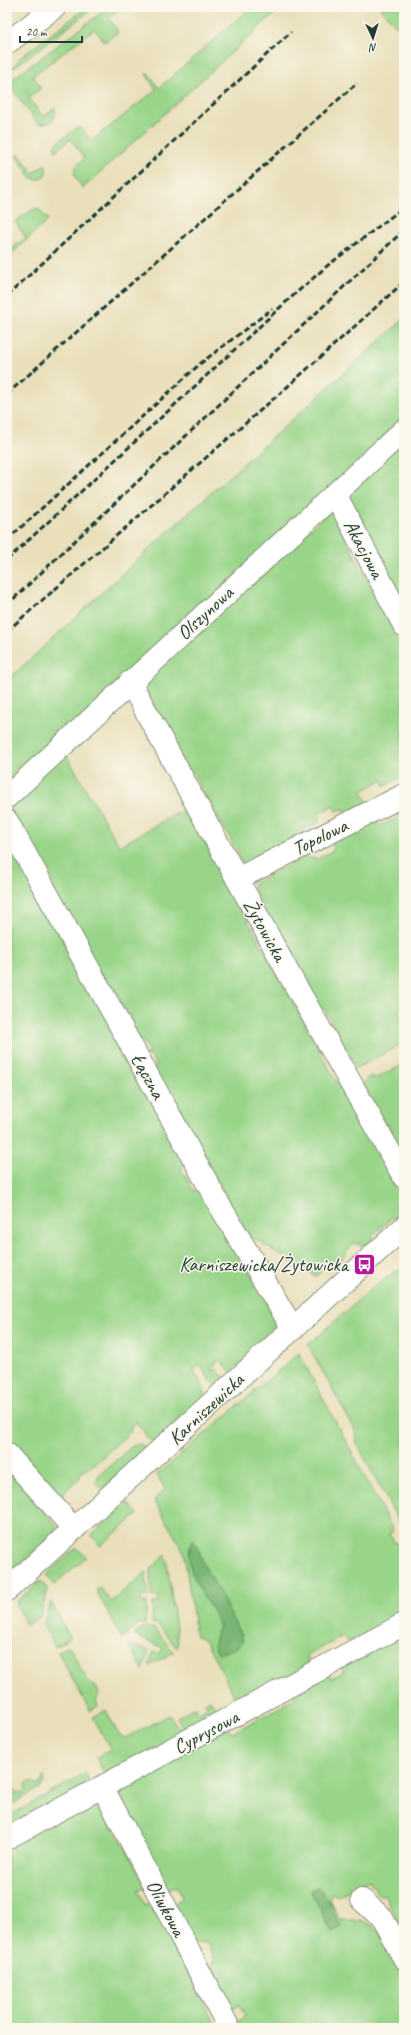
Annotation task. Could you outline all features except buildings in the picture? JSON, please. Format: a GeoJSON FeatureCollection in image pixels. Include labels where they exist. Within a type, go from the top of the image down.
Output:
{"type":"FeatureCollection","features":[{"type":"Feature","properties":{"kind":"street"},"geometry":{"type":"LineString","coordinates":[[7,43],[55,7]]}},
{"type":"Feature","properties":{"kind":"street","name":"Olszynowa"},"geometry":{"type":"LineString","coordinates":[[7,797],[404,430]]}},
{"type":"Feature","properties":{"kind":"street","name":"Akacjowa"},"geometry":{"type":"LineString","coordinates":[[335,494],[404,625]]}},
{"type":"Feature","properties":{"kind":"street","name":"Żytowicka"},"geometry":{"type":"LineString","coordinates":[[130,682],[237,879],[404,1177]]}},
{"type":"Feature","properties":{"kind":"street","name":"Topolowa"},"geometry":{"type":"LineString","coordinates":[[237,879],[404,796]]}},
{"type":"Feature","properties":{"kind":"street","name":"Łączna"},"geometry":{"type":"LineString","coordinates":[[7,821],[220,1206],[293,1329]]}},
{"type":"Feature","properties":{"kind":"street","name":"Karniszewicka"},"geometry":{"type":"LineString","coordinates":[[7,1590],[404,1227]]}},
{"type":"Feature","properties":{"kind":"street"},"geometry":{"type":"LineString","coordinates":[[7,1454],[74,1529]]}},
{"type":"Feature","properties":{"kind":"street","name":"Cyprysowa"},"geometry":{"type":"LineString","coordinates":[[7,1838],[103,1788],[404,1624]]}},
{"type":"Feature","properties":{"kind":"street","name":"Oliwkowa"},"geometry":{"type":"LineString","coordinates":[[103,1788],[229,2028]]}},
{"type":"Feature","properties":{"kind":"street"},"geometry":{"type":"LineString","coordinates":[[362,1900],[382,1918],[404,1958]]}},
{"type":"Feature","properties":{"kind":"green space"},"geometry":{"type":"Polygon","coordinates":[[[87,7],[95,7],[12,69],[21,57],[87,7]]]}},
{"type":"Feature","properties":{"kind":"green space"},"geometry":{"type":"Polygon","coordinates":[[[109,7],[124,7],[109,18],[118,32],[105,42],[94,29],[33,76],[41,88],[29,98],[43,117],[55,108],[56,112],[54,119],[51,122],[45,124],[37,123],[13,90],[11,80],[109,7]]]}},
{"type":"Feature","properties":{"kind":"green space"},"geometry":{"type":"Polygon","coordinates":[[[251,7],[282,7],[83,188],[74,173],[76,166],[84,158],[71,139],[55,151],[55,144],[77,128],[82,129],[91,141],[156,90],[146,74],[148,73],[159,88],[251,7]]]}},
{"type":"Feature","properties":{"kind":"green space"},"geometry":{"type":"Polygon","coordinates":[[[379,7],[403,7],[404,34],[379,7]]]}},
{"type":"Feature","properties":{"kind":"green space"},"geometry":{"type":"Polygon","coordinates":[[[19,154],[33,173],[45,164],[47,170],[46,174],[37,180],[31,177],[16,156],[19,154]]]}},
{"type":"Feature","properties":{"kind":"green space"},"geometry":{"type":"Polygon","coordinates":[[[38,208],[48,220],[7,258],[7,252],[26,238],[15,222],[34,209],[38,208]]]}},
{"type":"Feature","properties":{"kind":"green space"},"geometry":{"type":"Polygon","coordinates":[[[404,319],[404,419],[7,787],[7,681],[163,536],[404,319]]]}},
{"type":"Feature","properties":{"kind":"green space"},"geometry":{"type":"Polygon","coordinates":[[[404,438],[404,602],[348,495],[404,438]]]}},
{"type":"Feature","properties":{"kind":"green space"},"geometry":{"type":"Polygon","coordinates":[[[331,510],[404,650],[404,780],[402,781],[400,778],[385,786],[382,780],[362,791],[368,803],[346,814],[344,809],[336,811],[333,806],[319,813],[321,821],[296,834],[298,839],[247,863],[243,863],[236,857],[239,854],[193,773],[189,773],[142,683],[331,510]]]}},
{"type":"Feature","properties":{"kind":"green space"},"geometry":{"type":"Polygon","coordinates":[[[64,751],[119,846],[186,808],[346,1099],[358,1113],[404,1195],[404,1211],[398,1220],[394,1216],[372,1236],[373,1238],[364,1247],[355,1243],[346,1252],[347,1254],[335,1265],[331,1262],[316,1276],[253,1238],[252,1239],[220,1192],[170,1091],[164,1090],[153,1070],[156,1065],[150,1055],[145,1055],[149,1052],[143,1041],[136,1040],[124,1017],[126,1011],[119,1000],[121,998],[115,988],[108,989],[84,946],[87,940],[80,927],[73,926],[10,811],[13,798],[64,751]]]}},
{"type":"Feature","properties":{"kind":"green space"},"geometry":{"type":"Polygon","coordinates":[[[404,804],[404,1008],[398,1011],[404,1021],[404,1043],[354,1069],[350,1067],[354,1064],[323,1007],[319,1009],[290,955],[292,952],[287,941],[280,941],[253,889],[254,883],[305,857],[317,859],[334,850],[332,842],[373,821],[382,825],[397,818],[395,808],[404,804]]]}},
{"type":"Feature","properties":{"kind":"green space"},"geometry":{"type":"Polygon","coordinates":[[[7,841],[186,1160],[181,1169],[194,1191],[202,1188],[278,1322],[276,1331],[231,1372],[220,1360],[211,1368],[213,1371],[216,1369],[225,1378],[219,1384],[215,1384],[207,1377],[201,1365],[193,1371],[203,1386],[205,1397],[155,1442],[148,1439],[137,1422],[130,1428],[131,1431],[96,1463],[79,1474],[80,1478],[59,1496],[55,1496],[7,1443],[7,841]]]}},
{"type":"Feature","properties":{"kind":"green space"},"geometry":{"type":"Polygon","coordinates":[[[404,1064],[404,1161],[388,1132],[391,1130],[389,1126],[385,1128],[362,1084],[366,1079],[372,1076],[374,1079],[404,1064]]]}},
{"type":"Feature","properties":{"kind":"green space"},"geometry":{"type":"Polygon","coordinates":[[[404,1270],[404,1531],[357,1444],[356,1432],[308,1345],[380,1281],[381,1282],[394,1272],[404,1270]]]}},
{"type":"Feature","properties":{"kind":"green space"},"geometry":{"type":"Polygon","coordinates":[[[299,1353],[393,1530],[390,1534],[395,1543],[401,1544],[404,1550],[404,1614],[348,1643],[343,1636],[307,1656],[310,1664],[238,1704],[206,1641],[196,1636],[184,1552],[154,1500],[165,1489],[157,1475],[299,1353]]]}},
{"type":"Feature","properties":{"kind":"green space"},"geometry":{"type":"Polygon","coordinates":[[[139,1444],[143,1445],[146,1449],[102,1490],[96,1482],[98,1476],[131,1447],[139,1444]]]}},
{"type":"Feature","properties":{"kind":"green space"},"geometry":{"type":"Polygon","coordinates":[[[7,1466],[57,1526],[55,1533],[7,1576],[7,1466]]]}},
{"type":"Feature","properties":{"kind":"green space"},"geometry":{"type":"Polygon","coordinates":[[[128,1503],[138,1514],[100,1546],[91,1535],[128,1503]]]}},
{"type":"Feature","properties":{"kind":"green space"},"geometry":{"type":"Polygon","coordinates":[[[193,1539],[200,1553],[203,1564],[217,1587],[243,1640],[236,1648],[218,1654],[214,1643],[219,1624],[197,1583],[189,1561],[189,1550],[193,1539]]]}},
{"type":"Feature","properties":{"kind":"green space"},"geometry":{"type":"Polygon","coordinates":[[[75,1549],[78,1549],[86,1557],[54,1585],[46,1575],[75,1549]]]}},
{"type":"Feature","properties":{"kind":"green space"},"geometry":{"type":"Polygon","coordinates":[[[166,1555],[178,1643],[177,1648],[157,1624],[152,1623],[153,1603],[158,1603],[159,1597],[151,1596],[150,1569],[166,1555]]]}},
{"type":"Feature","properties":{"kind":"green space"},"geometry":{"type":"Polygon","coordinates":[[[146,1572],[148,1597],[142,1596],[141,1603],[147,1603],[145,1624],[138,1624],[122,1639],[96,1590],[99,1587],[111,1602],[146,1572]]]}},
{"type":"Feature","properties":{"kind":"green space"},"geometry":{"type":"Polygon","coordinates":[[[41,1581],[48,1590],[40,1617],[26,1625],[16,1602],[41,1581]]]}},
{"type":"Feature","properties":{"kind":"green space"},"geometry":{"type":"Polygon","coordinates":[[[51,1602],[70,1638],[55,1647],[43,1624],[51,1602]]]}},
{"type":"Feature","properties":{"kind":"green space"},"geometry":{"type":"Polygon","coordinates":[[[142,1628],[154,1628],[174,1652],[149,1666],[153,1652],[160,1654],[163,1648],[134,1635],[142,1628]]]}},
{"type":"Feature","properties":{"kind":"green space"},"geometry":{"type":"Polygon","coordinates":[[[404,1631],[404,1932],[384,1894],[379,1896],[369,1879],[338,1896],[332,1893],[329,1899],[340,1920],[365,1922],[374,1926],[386,1939],[401,1970],[398,1971],[404,1982],[404,2028],[236,2028],[234,2023],[245,2017],[239,2005],[227,2010],[209,1976],[215,1959],[206,1942],[193,1945],[173,1905],[182,1897],[177,1886],[164,1890],[119,1795],[120,1789],[228,1727],[232,1733],[287,1703],[295,1698],[294,1695],[328,1673],[331,1678],[344,1672],[341,1666],[404,1631]]]}},
{"type":"Feature","properties":{"kind":"green space"},"geometry":{"type":"Polygon","coordinates":[[[129,1645],[149,1650],[143,1670],[129,1645]]]}},
{"type":"Feature","properties":{"kind":"green space"},"geometry":{"type":"Polygon","coordinates":[[[69,1646],[88,1682],[96,1687],[99,1693],[96,1700],[98,1706],[90,1711],[58,1652],[69,1646]]]}},
{"type":"Feature","properties":{"kind":"green space"},"geometry":{"type":"Polygon","coordinates":[[[210,1700],[221,1714],[110,1773],[103,1771],[96,1757],[111,1750],[93,1717],[106,1710],[119,1735],[125,1738],[170,1715],[179,1730],[183,1728],[177,1717],[195,1707],[199,1712],[207,1707],[205,1703],[210,1700]]]}},
{"type":"Feature","properties":{"kind":"green space"},"geometry":{"type":"Polygon","coordinates":[[[86,1773],[91,1784],[7,1829],[7,1817],[86,1773]]]}},
{"type":"Feature","properties":{"kind":"green space"},"geometry":{"type":"Polygon","coordinates":[[[44,1776],[45,1782],[40,1788],[7,1807],[9,1793],[15,1790],[18,1793],[23,1792],[26,1789],[26,1784],[32,1781],[35,1784],[40,1784],[44,1776]]]}},
{"type":"Feature","properties":{"kind":"green space"},"geometry":{"type":"Polygon","coordinates":[[[91,1803],[100,1804],[147,1886],[138,1890],[145,1905],[154,1900],[217,2028],[7,2028],[7,1847],[91,1803]]]}},
{"type":"Feature","properties":{"kind":"green space"},"geometry":{"type":"Polygon","coordinates":[[[318,1887],[329,1901],[342,1927],[332,1932],[310,1890],[318,1887]]]}},
{"type":"Feature","properties":{"kind":"railway"},"geometry":{"type":"LineString","coordinates":[[7,296],[291,32]]}},
{"type":"Feature","properties":{"kind":"railway"},"geometry":{"type":"LineString","coordinates":[[7,394],[357,83]]}},
{"type":"Feature","properties":{"kind":"railway"},"geometry":{"type":"LineString","coordinates":[[7,560],[286,302],[327,266],[404,207]]}},
{"type":"Feature","properties":{"kind":"railway"},"geometry":{"type":"LineString","coordinates":[[7,605],[404,230]]}},
{"type":"Feature","properties":{"kind":"railway"},"geometry":{"type":"LineString","coordinates":[[7,631],[286,388],[404,282]]}},
{"type":"Feature","properties":{"kind":"railway"},"geometry":{"type":"LineString","coordinates":[[7,540],[201,363],[272,309]]}},
{"type":"Feature","properties":{"kind":"place","name":"Karniszewicka/Żytowicka"},"geometry":{"type":"Point","coordinates":[364,1264]}}]}
